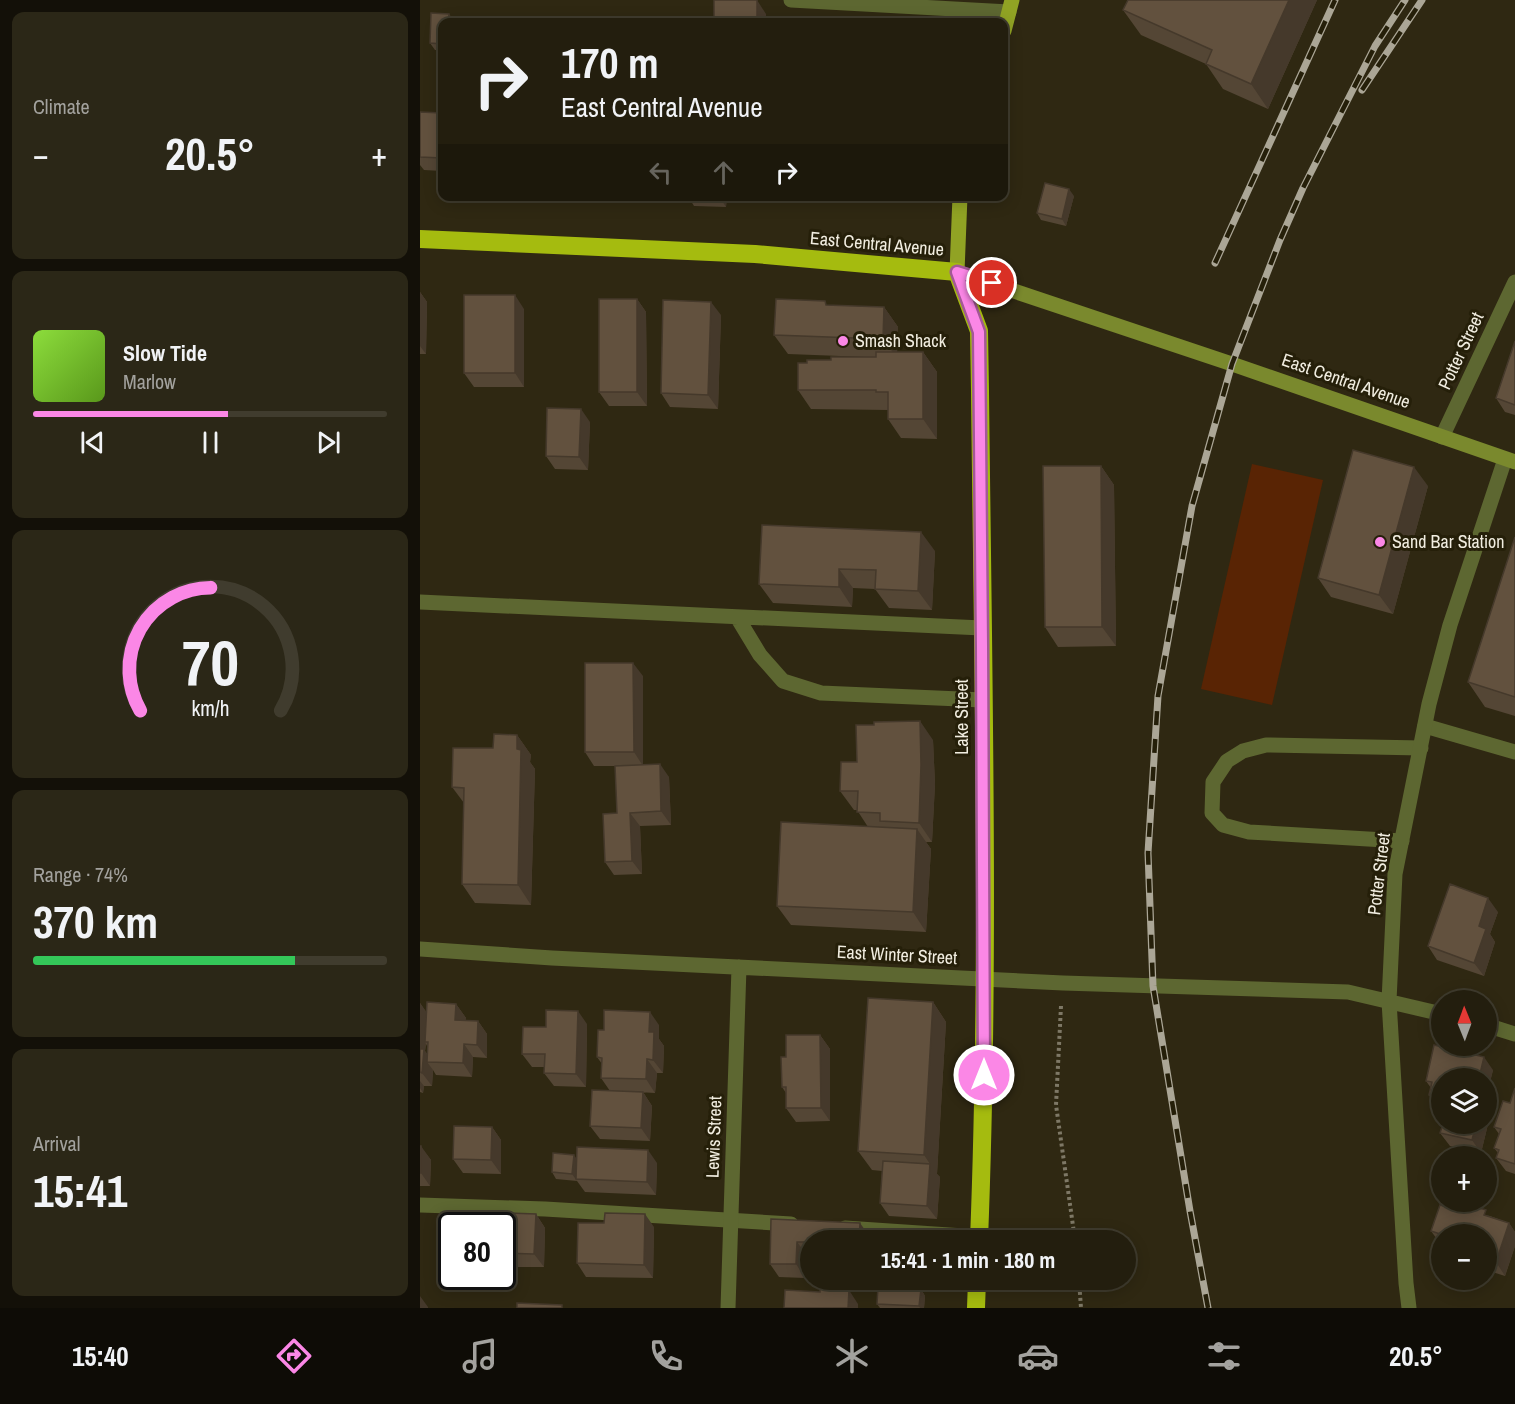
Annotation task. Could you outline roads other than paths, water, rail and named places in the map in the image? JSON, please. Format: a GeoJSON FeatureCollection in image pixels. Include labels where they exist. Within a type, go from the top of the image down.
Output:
{"type":"FeatureCollection","features":[{"type":"Feature","properties":{"kind":"highway","name":"East Central Avenue"},"geometry":{"type":"LineString","coordinates":[[420,239],[755,254],[957,272]]}},
{"type":"Feature","properties":{"kind":"highway","name":"Lake Street"},"geometry":{"type":"LineString","coordinates":[[957,272],[979,332],[984,979],[979,1230]]}},
{"type":"Feature","properties":{"kind":"highway"},"geometry":{"type":"LineString","coordinates":[[976,1308],[977,1290]]}},
{"type":"Feature","properties":{"kind":"main road","name":"Lake Street"},"geometry":{"type":"LineString","coordinates":[[957,272],[960,201]]}},
{"type":"Feature","properties":{"kind":"main road","name":"East Central Avenue"},"geometry":{"type":"LineString","coordinates":[[957,272],[1510,460]]}},
{"type":"Feature","properties":{"kind":"street"},"geometry":{"type":"LineString","coordinates":[[791,0],[1010,6]]}},
{"type":"Feature","properties":{"kind":"street","name":"Potter Street"},"geometry":{"type":"LineString","coordinates":[[1442,437],[1515,282]]}},
{"type":"Feature","properties":{"kind":"street","name":"Potter Street"},"geometry":{"type":"LineString","coordinates":[[1409,1308],[1389,1001],[1395,874],[1425,726],[1450,625],[1510,460]]}},
{"type":"Feature","properties":{"kind":"street"},"geometry":{"type":"LineString","coordinates":[[420,602],[982,628]]}},
{"type":"Feature","properties":{"kind":"street"},"geometry":{"type":"LineString","coordinates":[[737,617],[760,655],[783,681],[821,693],[983,700]]}},
{"type":"Feature","properties":{"kind":"street"},"geometry":{"type":"LineString","coordinates":[[1425,726],[1515,752]]}},
{"type":"Feature","properties":{"kind":"street"},"geometry":{"type":"LineString","coordinates":[[1402,841],[1249,832],[1223,825],[1212,813],[1213,782],[1227,761],[1243,751],[1266,745],[1421,748]]}},
{"type":"Feature","properties":{"kind":"street","name":"East Winter Street"},"geometry":{"type":"LineString","coordinates":[[420,949],[1063,983],[1348,992],[1431,1011]]}},
{"type":"Feature","properties":{"kind":"street","name":"Lewis Street"},"geometry":{"type":"LineString","coordinates":[[728,1308],[739,967]]}},
{"type":"Feature","properties":{"kind":"street"},"geometry":{"type":"LineString","coordinates":[[1497,1028],[1515,1034]]}},
{"type":"Feature","properties":{"kind":"street"},"geometry":{"type":"LineString","coordinates":[[420,1205],[545,1209],[802,1225]]}},
{"type":"Feature","properties":{"kind":"street"},"geometry":{"type":"LineString","coordinates":[[825,1227],[864,1230]]}},
{"type":"Feature","properties":{"kind":"railway"},"geometry":{"type":"LineString","coordinates":[[1215,263],[1335,0]]}},
{"type":"Feature","properties":{"kind":"railway"},"geometry":{"type":"LineString","coordinates":[[1208,1308],[1153,986],[1148,853],[1158,696],[1192,506],[1232,364],[1280,240],[1303,188],[1375,46],[1405,0]]}},
{"type":"Feature","properties":{"kind":"railway"},"geometry":{"type":"LineString","coordinates":[[1362,90],[1422,0]]}},
{"type":"Feature","properties":{"kind":"place","name":"Smash Shack"},"geometry":{"type":"Point","coordinates":[843,341]}},
{"type":"Feature","properties":{"kind":"place","name":"Sand Bar Station"},"geometry":{"type":"Point","coordinates":[1380,542]}}]}
